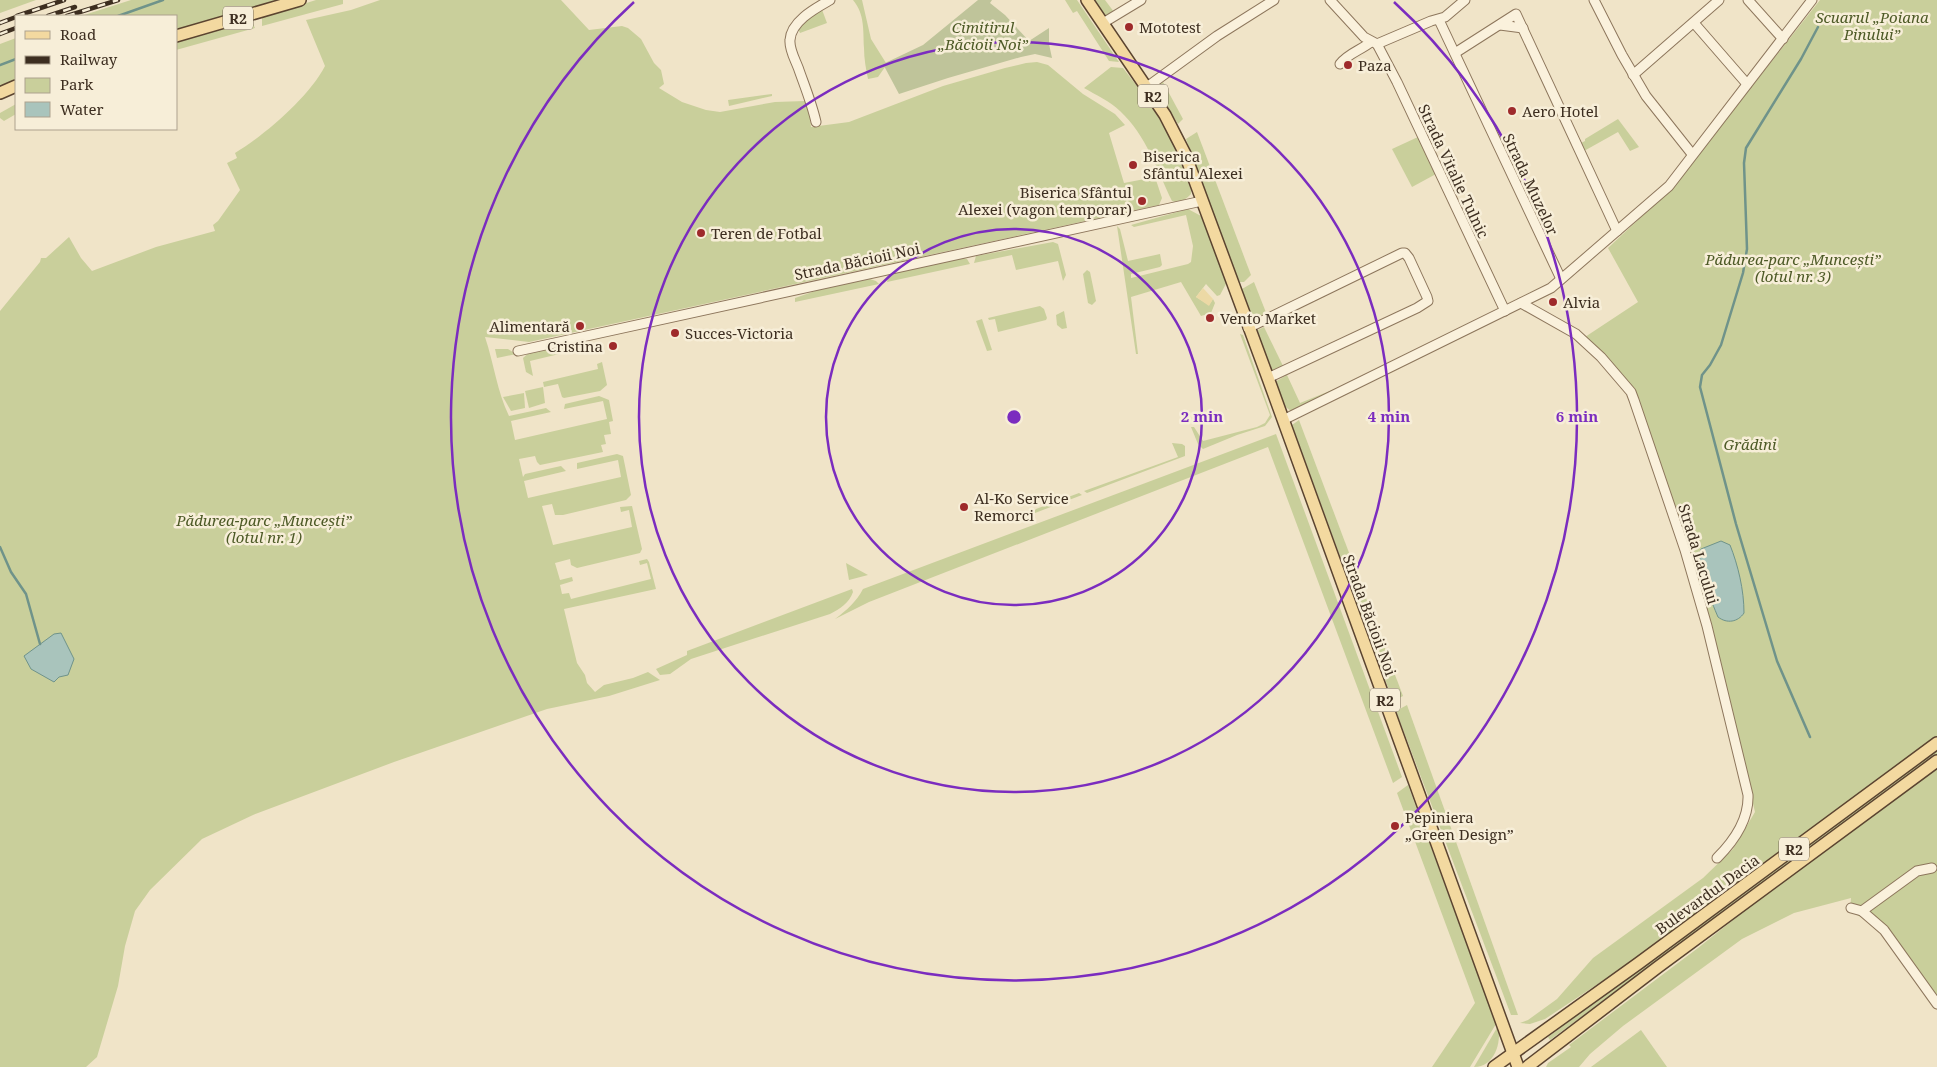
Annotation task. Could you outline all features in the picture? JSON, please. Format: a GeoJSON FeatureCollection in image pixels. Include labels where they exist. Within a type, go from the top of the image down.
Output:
{"type":"FeatureCollection","features":[{"type":"Feature","properties":{"kind":"main road","name":"R2"},"geometry":{"type":"LineString","coordinates":[[178,35],[300,0]]}},
{"type":"Feature","properties":{"kind":"main road","name":"Strada Băcioii Noi"},"geometry":{"type":"LineString","coordinates":[[1087,0],[1147,87],[1177,137],[1268,378],[1518,1067]]}},
{"type":"Feature","properties":{"kind":"main road"},"geometry":{"type":"LineString","coordinates":[[0,93],[15,86]]}},
{"type":"Feature","properties":{"kind":"main road","name":"Bulevardul Dacia"},"geometry":{"type":"LineString","coordinates":[[1494,1067],[1639,963],[1937,743]]}},
{"type":"Feature","properties":{"kind":"main road","name":"Bulevardul Dacia"},"geometry":{"type":"LineString","coordinates":[[1527,1067],[1673,956],[1937,761]]}},
{"type":"Feature","properties":{"kind":"street"},"geometry":{"type":"LineString","coordinates":[[816,122],[790,40],[793,30],[801,20],[809,12],[830,0]]}},
{"type":"Feature","properties":{"kind":"street"},"geometry":{"type":"LineString","coordinates":[[1103,24],[1141,0]]}},
{"type":"Feature","properties":{"kind":"street"},"geometry":{"type":"LineString","coordinates":[[1147,87],[1217,36],[1274,0]]}},
{"type":"Feature","properties":{"kind":"street","name":"Strada Vitalie Tulnic"},"geometry":{"type":"LineString","coordinates":[[1330,0],[1364,37],[1374,43],[1397,82],[1505,310]]}},
{"type":"Feature","properties":{"kind":"street"},"geometry":{"type":"LineString","coordinates":[[1340,64],[1345,59],[1374,43],[1445,17],[1466,0]]}},
{"type":"Feature","properties":{"kind":"street"},"geometry":{"type":"LineString","coordinates":[[1634,75],[1719,0]]}},
{"type":"Feature","properties":{"kind":"street"},"geometry":{"type":"LineString","coordinates":[[1748,0],[1782,39]]}},
{"type":"Feature","properties":{"kind":"street"},"geometry":{"type":"LineString","coordinates":[[1283,420],[1551,288],[1669,186],[1812,0]]}},
{"type":"Feature","properties":{"kind":"street"},"geometry":{"type":"LineString","coordinates":[[1596,1],[1646,96],[1692,154]]}},
{"type":"Feature","properties":{"kind":"street"},"geometry":{"type":"LineString","coordinates":[[1455,53],[1516,14],[1617,231]]}},
{"type":"Feature","properties":{"kind":"street","name":"Strada Muzelor"},"geometry":{"type":"LineString","coordinates":[[1439,20],[1561,279]]}},
{"type":"Feature","properties":{"kind":"street"},"geometry":{"type":"LineString","coordinates":[[1694,23],[1747,84]]}},
{"type":"Feature","properties":{"kind":"street"},"geometry":{"type":"LineString","coordinates":[[1500,25],[1523,28]]}},
{"type":"Feature","properties":{"kind":"street","name":"Strada Băcioii Noi"},"geometry":{"type":"LineString","coordinates":[[518,351],[1202,201]]}},
{"type":"Feature","properties":{"kind":"street"},"geometry":{"type":"LineString","coordinates":[[1248,328],[1402,253],[1409,258],[1427,297],[1428,301],[1426,304],[1268,378]]}},
{"type":"Feature","properties":{"kind":"street","name":"Strada Lacului"},"geometry":{"type":"LineString","coordinates":[[1521,303],[1576,334],[1631,392],[1634,400],[1690,564],[1747,792],[1748,808],[1745,817],[1737,833],[1717,858]]}},
{"type":"Feature","properties":{"kind":"street"},"geometry":{"type":"LineString","coordinates":[[1862,911],[1917,872],[1932,868]]}},
{"type":"Feature","properties":{"kind":"street"},"geometry":{"type":"LineString","coordinates":[[1851,908],[1862,911],[1884,930],[1937,1004]]}},
{"type":"Feature","properties":{"kind":"green space"},"geometry":{"type":"Polygon","coordinates":[[[0,0],[36,0],[0,13],[0,0]]]}},
{"type":"Feature","properties":{"kind":"green space"},"geometry":{"type":"Polygon","coordinates":[[[131,0],[277,0],[178,29],[178,15],[84,15],[131,0]]]}},
{"type":"Feature","properties":{"kind":"green space"},"geometry":{"type":"Polygon","coordinates":[[[316,0],[343,0],[343,4],[262,26],[262,17],[316,0]]]}},
{"type":"Feature","properties":{"kind":"green space","name":"Pădurea-parc „Muncești” (lotul nr. 1)"},"geometry":{"type":"Polygon","coordinates":[[[380,0],[561,0],[589,30],[622,26],[628,28],[641,39],[654,63],[661,70],[664,84],[659,88],[682,102],[706,110],[720,112],[775,102],[805,101],[809,105],[811,127],[849,122],[943,86],[1005,68],[1037,62],[1048,65],[1083,94],[1115,114],[1125,125],[1109,133],[1124,183],[1155,177],[1162,198],[1159,205],[529,342],[485,337],[501,397],[509,416],[546,408],[551,412],[511,421],[515,440],[607,419],[603,401],[564,409],[565,404],[599,396],[609,400],[613,421],[609,422],[611,434],[604,435],[606,444],[601,445],[603,452],[540,465],[535,456],[519,459],[523,477],[525,474],[561,466],[566,471],[524,481],[528,498],[621,477],[618,460],[577,469],[577,463],[617,454],[623,456],[631,495],[626,500],[563,515],[555,515],[552,504],[542,506],[553,545],[632,527],[629,510],[621,512],[620,507],[632,506],[642,549],[640,553],[577,568],[571,565],[570,559],[555,563],[560,580],[572,577],[573,581],[560,585],[562,594],[569,593],[571,599],[651,579],[647,563],[640,565],[639,561],[647,559],[656,589],[564,609],[577,663],[585,675],[587,683],[595,692],[604,685],[633,678],[648,672],[660,680],[609,696],[547,709],[394,762],[253,815],[202,839],[150,890],[135,911],[125,946],[118,986],[97,1057],[86,1067],[0,1067],[0,311],[40,262],[41,258],[46,258],[69,237],[81,258],[92,271],[156,247],[215,231],[213,225],[218,221],[240,190],[227,163],[237,158],[235,153],[285,114],[318,78],[325,66],[306,20],[351,10],[380,0]]]}},
{"type":"Feature","properties":{"kind":"green space"},"geometry":{"type":"Polygon","coordinates":[[[853,0],[862,0],[871,39],[886,63],[878,77],[868,79],[860,11],[853,0]]]}},
{"type":"Feature","properties":{"kind":"green space","name":"Cimitirul „Băcioii Noi”"},"geometry":{"type":"Polygon","coordinates":[[[978,0],[992,0],[990,3],[1005,15],[1029,41],[1049,28],[1049,44],[1052,58],[1035,54],[1021,57],[899,94],[883,64],[923,45],[978,0]]]}},
{"type":"Feature","properties":{"kind":"green space"},"geometry":{"type":"Polygon","coordinates":[[[1065,0],[1077,0],[1119,62],[1109,61],[1077,11],[1073,13],[1065,0]]]}},
{"type":"Feature","properties":{"kind":"green space"},"geometry":{"type":"Polygon","coordinates":[[[1094,0],[1105,0],[1114,12],[1107,17],[1094,0]]]}},
{"type":"Feature","properties":{"kind":"green space"},"geometry":{"type":"Polygon","coordinates":[[[1820,0],[1937,0],[1937,736],[1637,958],[1545,1019],[1530,1024],[1520,1023],[1528,1020],[1557,999],[1593,958],[1703,878],[1733,849],[1755,812],[1714,636],[1691,552],[1635,392],[1585,337],[1638,302],[1608,248],[1671,189],[1820,0]]]}},
{"type":"Feature","properties":{"kind":"green space"},"geometry":{"type":"Polygon","coordinates":[[[821,7],[827,23],[800,33],[798,29],[803,22],[821,7]]]}},
{"type":"Feature","properties":{"kind":"green space"},"geometry":{"type":"Polygon","coordinates":[[[247,22],[253,24],[255,28],[178,49],[178,41],[247,22]]]}},
{"type":"Feature","properties":{"kind":"green space"},"geometry":{"type":"Polygon","coordinates":[[[15,38],[15,80],[0,87],[0,44],[15,38]]]}},
{"type":"Feature","properties":{"kind":"green space"},"geometry":{"type":"Polygon","coordinates":[[[1111,67],[1123,68],[1140,90],[1169,136],[1191,190],[1191,194],[1187,198],[1178,202],[1172,201],[1150,153],[1129,120],[1112,104],[1084,88],[1111,67]]]}},
{"type":"Feature","properties":{"kind":"green space"},"geometry":{"type":"Polygon","coordinates":[[[1163,82],[1183,119],[1178,124],[1155,87],[1163,82]]]}},
{"type":"Feature","properties":{"kind":"green space"},"geometry":{"type":"Polygon","coordinates":[[[772,94],[772,96],[729,106],[728,100],[772,94]]]}},
{"type":"Feature","properties":{"kind":"green space"},"geometry":{"type":"Polygon","coordinates":[[[15,105],[15,115],[4,121],[0,118],[0,113],[15,105]]]}},
{"type":"Feature","properties":{"kind":"green space"},"geometry":{"type":"Polygon","coordinates":[[[1618,119],[1639,147],[1630,151],[1618,132],[1584,151],[1581,143],[1585,139],[1618,119]]]}},
{"type":"Feature","properties":{"kind":"green space"},"geometry":{"type":"Polygon","coordinates":[[[1197,132],[1251,275],[1244,282],[1240,282],[1233,270],[1186,139],[1197,132]]]}},
{"type":"Feature","properties":{"kind":"green space"},"geometry":{"type":"Polygon","coordinates":[[[1418,137],[1436,174],[1412,187],[1392,149],[1418,137]]]}},
{"type":"Feature","properties":{"kind":"green space"},"geometry":{"type":"Polygon","coordinates":[[[1188,209],[1201,216],[1227,282],[1220,295],[1217,296],[1206,284],[1196,297],[1209,305],[1213,299],[1215,303],[1211,313],[1201,316],[1181,282],[1131,297],[1138,354],[1136,354],[1117,226],[1120,229],[1128,261],[1160,254],[1162,265],[1160,267],[1131,274],[1131,278],[1191,262],[1193,246],[1186,215],[1134,227],[1131,225],[1188,209]]]}},
{"type":"Feature","properties":{"kind":"green space"},"geometry":{"type":"Polygon","coordinates":[[[1053,242],[1058,244],[1066,275],[1063,281],[1058,261],[1016,270],[1012,255],[974,263],[976,256],[1053,242]]]}},
{"type":"Feature","properties":{"kind":"green space"},"geometry":{"type":"Polygon","coordinates":[[[963,258],[967,259],[970,264],[887,282],[891,274],[963,258]]]}},
{"type":"Feature","properties":{"kind":"green space"},"geometry":{"type":"Polygon","coordinates":[[[1087,270],[1090,272],[1096,301],[1092,305],[1088,303],[1083,274],[1087,270]]]}},
{"type":"Feature","properties":{"kind":"green space"},"geometry":{"type":"Polygon","coordinates":[[[870,279],[879,284],[795,302],[795,298],[818,290],[870,279]]]}},
{"type":"Feature","properties":{"kind":"green space"},"geometry":{"type":"Polygon","coordinates":[[[1254,282],[1267,315],[1253,320],[1242,289],[1254,282]]]}},
{"type":"Feature","properties":{"kind":"green space"},"geometry":{"type":"Polygon","coordinates":[[[1040,306],[1044,309],[1046,320],[998,332],[995,319],[989,320],[988,318],[1040,306]]]}},
{"type":"Feature","properties":{"kind":"green space"},"geometry":{"type":"Polygon","coordinates":[[[1064,311],[1067,328],[1062,329],[1057,325],[1056,315],[1064,311]]]}},
{"type":"Feature","properties":{"kind":"green space"},"geometry":{"type":"Polygon","coordinates":[[[982,319],[992,350],[987,351],[976,321],[982,319]]]}},
{"type":"Feature","properties":{"kind":"green space"},"geometry":{"type":"Polygon","coordinates":[[[1264,327],[1284,368],[1271,371],[1256,331],[1264,327]]]}},
{"type":"Feature","properties":{"kind":"green space"},"geometry":{"type":"Polygon","coordinates":[[[1240,334],[1243,335],[1272,417],[1265,426],[1203,449],[1198,444],[1191,427],[1194,427],[1203,441],[1257,427],[1265,423],[1270,415],[1240,334]]]}},
{"type":"Feature","properties":{"kind":"green space"},"geometry":{"type":"Polygon","coordinates":[[[579,342],[581,345],[580,349],[530,361],[533,376],[526,372],[523,358],[535,350],[579,342]]]}},
{"type":"Feature","properties":{"kind":"green space"},"geometry":{"type":"Polygon","coordinates":[[[495,349],[508,349],[516,354],[497,358],[495,349]]]}},
{"type":"Feature","properties":{"kind":"green space"},"geometry":{"type":"Polygon","coordinates":[[[602,362],[607,385],[600,391],[564,398],[558,384],[544,387],[543,382],[598,369],[597,364],[602,362]]]}},
{"type":"Feature","properties":{"kind":"green space"},"geometry":{"type":"Polygon","coordinates":[[[1287,375],[1300,403],[1342,387],[1297,410],[1291,411],[1283,405],[1275,382],[1287,375]]]}},
{"type":"Feature","properties":{"kind":"green space"},"geometry":{"type":"Polygon","coordinates":[[[543,387],[545,403],[529,408],[525,391],[543,387]]]}},
{"type":"Feature","properties":{"kind":"green space"},"geometry":{"type":"Polygon","coordinates":[[[524,393],[525,408],[511,411],[503,397],[524,393]]]}},
{"type":"Feature","properties":{"kind":"green space"},"geometry":{"type":"Polygon","coordinates":[[[1299,420],[1403,696],[1393,701],[1292,425],[1299,420]]]}},
{"type":"Feature","properties":{"kind":"green space"},"geometry":{"type":"Polygon","coordinates":[[[1276,434],[1402,777],[1393,783],[1268,447],[869,602],[835,619],[851,606],[863,589],[1276,434]]]}},
{"type":"Feature","properties":{"kind":"green space"},"geometry":{"type":"Polygon","coordinates":[[[1172,443],[1185,446],[1185,456],[1087,493],[1084,491],[1178,457],[1172,443]]]}},
{"type":"Feature","properties":{"kind":"green space"},"geometry":{"type":"Polygon","coordinates":[[[1079,493],[1082,495],[1035,513],[1033,512],[1036,509],[1079,493]]]}},
{"type":"Feature","properties":{"kind":"green space"},"geometry":{"type":"Polygon","coordinates":[[[846,563],[868,575],[849,580],[846,563]]]}},
{"type":"Feature","properties":{"kind":"green space"},"geometry":{"type":"Polygon","coordinates":[[[852,589],[853,592],[847,602],[830,614],[691,659],[670,674],[660,675],[656,669],[687,655],[687,651],[852,589]]]}},
{"type":"Feature","properties":{"kind":"green space"},"geometry":{"type":"Polygon","coordinates":[[[1407,705],[1518,1015],[1511,1015],[1396,711],[1407,705]]]}},
{"type":"Feature","properties":{"kind":"green space"},"geometry":{"type":"Polygon","coordinates":[[[1937,749],[1937,754],[1550,1040],[1548,1037],[1937,749]]]}},
{"type":"Feature","properties":{"kind":"green space"},"geometry":{"type":"Polygon","coordinates":[[[1937,767],[1937,1010],[1877,928],[1850,911],[1851,898],[1794,913],[1742,939],[1623,1026],[1590,1054],[1579,1067],[1546,1067],[1548,1063],[1571,1047],[1569,1045],[1698,948],[1773,888],[1937,767]]]}},
{"type":"Feature","properties":{"kind":"green space"},"geometry":{"type":"Polygon","coordinates":[[[1408,785],[1496,1024],[1470,1067],[1432,1067],[1475,1003],[1397,793],[1408,785]]]}},
{"type":"Feature","properties":{"kind":"green space"},"geometry":{"type":"Polygon","coordinates":[[[1498,1026],[1499,1040],[1495,1053],[1487,1063],[1474,1067],[1498,1026]]]}},
{"type":"Feature","properties":{"kind":"green space"},"geometry":{"type":"Polygon","coordinates":[[[1641,1030],[1667,1067],[1591,1067],[1641,1030]]]}},
{"type":"Feature","properties":{"kind":"sand"},"geometry":{"type":"Polygon","coordinates":[[[1203,288],[1213,299],[1209,306],[1196,297],[1203,288]]]}},
{"type":"Feature","properties":{"kind":"water"},"geometry":{"type":"Polygon","coordinates":[[[1721,541],[1730,545],[1742,587],[1744,613],[1732,621],[1725,621],[1718,617],[1700,564],[1701,549],[1721,541]]]}},
{"type":"Feature","properties":{"kind":"water"},"geometry":{"type":"Polygon","coordinates":[[[61,633],[74,659],[68,675],[59,677],[54,682],[31,669],[24,656],[54,634],[61,633]]]}},
{"type":"Feature","properties":{"kind":"waterway"},"geometry":{"type":"LineString","coordinates":[[121,15],[163,0]]}},
{"type":"Feature","properties":{"kind":"waterway"},"geometry":{"type":"LineString","coordinates":[[1810,737],[1777,661],[1736,524],[1700,387],[1702,375],[1721,345],[1743,273],[1747,249],[1744,163],[1746,148],[1801,59],[1818,27]]}},
{"type":"Feature","properties":{"kind":"waterway"},"geometry":{"type":"LineString","coordinates":[[0,65],[15,59]]}},
{"type":"Feature","properties":{"kind":"waterway"},"geometry":{"type":"LineString","coordinates":[[0,547],[11,572],[26,594],[40,644]]}},
{"type":"Feature","properties":{"kind":"railway"},"geometry":{"type":"LineString","coordinates":[[20,15],[64,0]]}},
{"type":"Feature","properties":{"kind":"railway"},"geometry":{"type":"LineString","coordinates":[[70,15],[118,0]]}},
{"type":"Feature","properties":{"kind":"railway"},"geometry":{"type":"LineString","coordinates":[[51,15],[75,7]]}},
{"type":"Feature","properties":{"kind":"railway"},"geometry":{"type":"LineString","coordinates":[[0,23],[15,17]]}},
{"type":"Feature","properties":{"kind":"railway"},"geometry":{"type":"LineString","coordinates":[[0,34],[15,28]]}},
{"type":"Feature","properties":{"kind":"place","name":"Mototest"},"geometry":{"type":"Point","coordinates":[1129,27]}},
{"type":"Feature","properties":{"kind":"place","name":"Paza"},"geometry":{"type":"Point","coordinates":[1348,65]}},
{"type":"Feature","properties":{"kind":"place","name":"Aero Hotel"},"geometry":{"type":"Point","coordinates":[1512,111]}},
{"type":"Feature","properties":{"kind":"place","name":"Biserica Sfântul Alexei"},"geometry":{"type":"Point","coordinates":[1133,165]}},
{"type":"Feature","properties":{"kind":"place","name":"Biserica Sfântul Alexei (vagon temporar)"},"geometry":{"type":"Point","coordinates":[1142,201]}},
{"type":"Feature","properties":{"kind":"place","name":"Teren de Fotbal"},"geometry":{"type":"Point","coordinates":[701,233]}},
{"type":"Feature","properties":{"kind":"place","name":"Alvia"},"geometry":{"type":"Point","coordinates":[1553,302]}},
{"type":"Feature","properties":{"kind":"place","name":"Vento Market"},"geometry":{"type":"Point","coordinates":[1210,318]}},
{"type":"Feature","properties":{"kind":"place","name":"Alimentară"},"geometry":{"type":"Point","coordinates":[580,326]}},
{"type":"Feature","properties":{"kind":"place","name":"Succes-Victoria"},"geometry":{"type":"Point","coordinates":[675,333]}},
{"type":"Feature","properties":{"kind":"place","name":"Cristina"},"geometry":{"type":"Point","coordinates":[613,346]}},
{"type":"Feature","properties":{"kind":"place","name":"Al-Ko Service Remorci"},"geometry":{"type":"Point","coordinates":[964,507]}},
{"type":"Feature","properties":{"kind":"place","name":"Pepiniera „Green Design”"},"geometry":{"type":"Point","coordinates":[1395,826]}},
{"type":"Feature","properties":{"kind":"park label","name":"Scuarul „Poiana Pinului”"},"geometry":{"type":"Point","coordinates":[1872,26]}},
{"type":"Feature","properties":{"kind":"park label","name":"Pădurea-parc „Muncești” (lotul nr. 3)"},"geometry":{"type":"Point","coordinates":[1793,268]}},
{"type":"Feature","properties":{"kind":"park label","name":"Grădini"},"geometry":{"type":"Point","coordinates":[1750,444]}}]}
